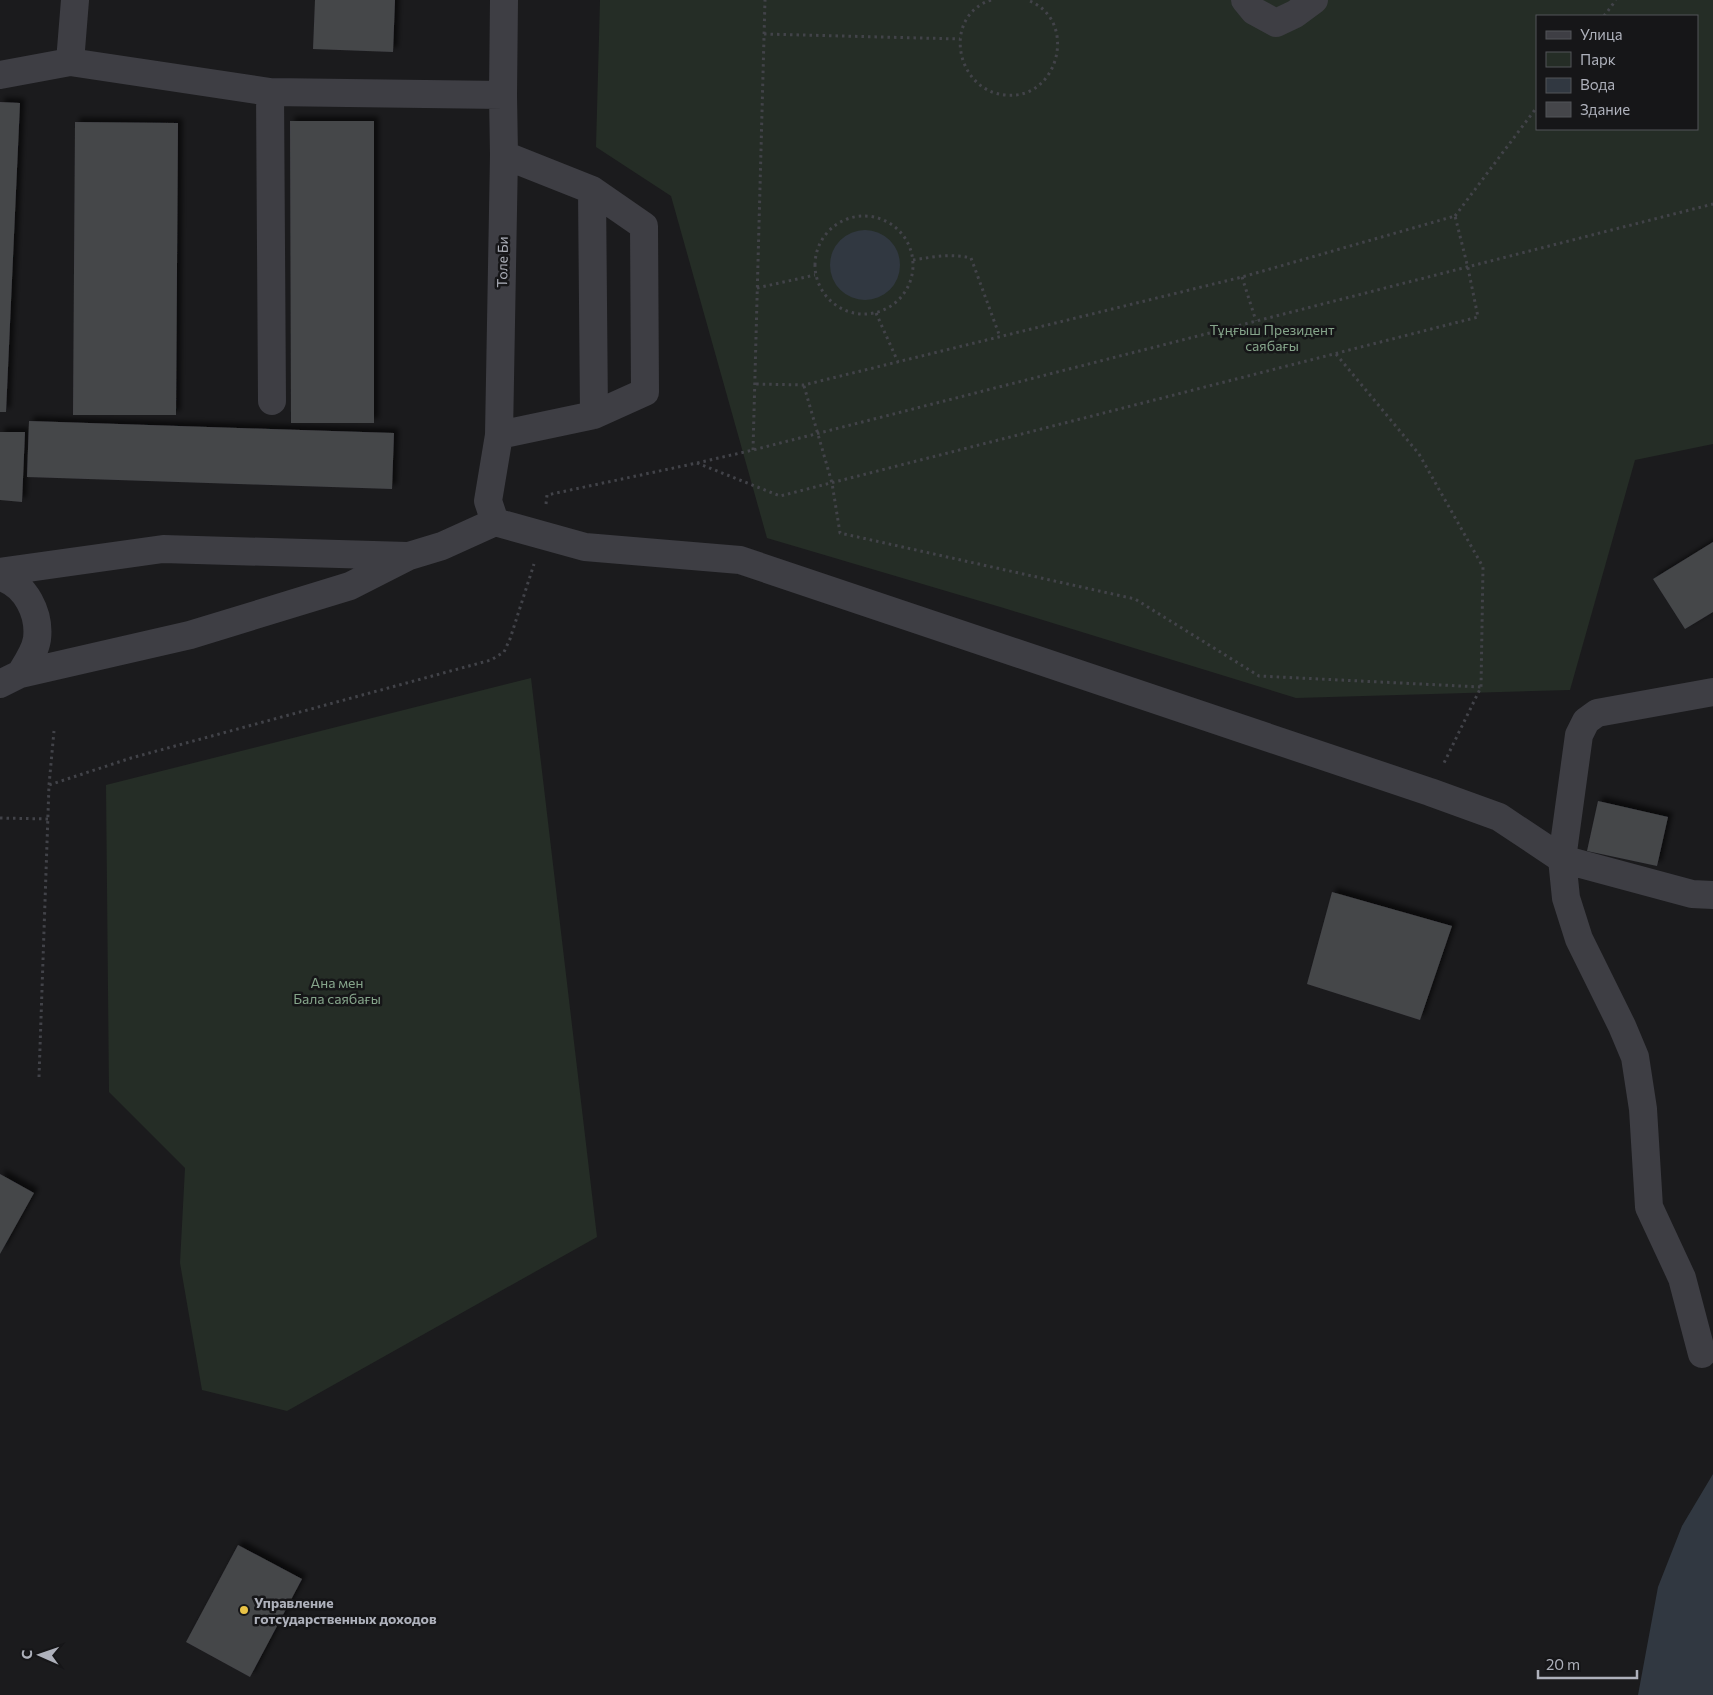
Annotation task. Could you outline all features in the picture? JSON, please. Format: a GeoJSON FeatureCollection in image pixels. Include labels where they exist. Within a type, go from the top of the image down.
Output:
{"type":"FeatureCollection","features":[{"type":"Feature","properties":{"kind":"street"},"geometry":{"type":"LineString","coordinates":[[70,62],[75,0]]}},
{"type":"Feature","properties":{"kind":"street","name":"Толе Би"},"geometry":{"type":"LineString","coordinates":[[495,522],[488,501],[499,435],[504,155],[504,0]]}},
{"type":"Feature","properties":{"kind":"street"},"geometry":{"type":"LineString","coordinates":[[1245,0],[1254,11],[1276,23],[1295,14],[1314,0]]}},
{"type":"Feature","properties":{"kind":"street"},"geometry":{"type":"LineString","coordinates":[[0,75],[70,62],[270,92],[503,95]]}},
{"type":"Feature","properties":{"kind":"street"},"geometry":{"type":"LineString","coordinates":[[270,92],[272,402]]}},
{"type":"Feature","properties":{"kind":"street"},"geometry":{"type":"LineString","coordinates":[[499,435],[594,415],[645,392],[644,226],[592,190],[504,155]]}},
{"type":"Feature","properties":{"kind":"street"},"geometry":{"type":"LineString","coordinates":[[592,190],[594,415]]}},
{"type":"Feature","properties":{"kind":"street"},"geometry":{"type":"LineString","coordinates":[[10,679],[190,635],[350,586],[409,556],[442,546],[495,522],[585,547],[740,560],[1430,792],[1499,817],[1562,859],[1692,894],[1713,895]]}},
{"type":"Feature","properties":{"kind":"street"},"geometry":{"type":"LineString","coordinates":[[0,572],[163,549],[409,556]]}},
{"type":"Feature","properties":{"kind":"street"},"geometry":{"type":"LineString","coordinates":[[0,577],[5,578],[20,589],[31,604],[37,621],[37,640],[31,658],[10,679]]}},
{"type":"Feature","properties":{"kind":"street"},"geometry":{"type":"LineString","coordinates":[[1702,1354],[1682,1278],[1649,1207],[1643,1109],[1635,1058],[1622,1026],[1579,939],[1566,898],[1562,859],[1579,735],[1586,721],[1597,713],[1713,692]]}},
{"type":"Feature","properties":{"kind":"path"},"geometry":{"type":"LineString","coordinates":[[753,450],[765,0]]}},
{"type":"Feature","properties":{"kind":"path"},"geometry":{"type":"LineString","coordinates":[[991,0],[973,11],[964,24],[960,39],[960,56],[966,71],[976,83],[990,92],[1006,96],[1022,94],[1035,88],[1045,80],[1053,68],[1058,54],[1058,40],[1054,25],[1045,12],[1032,1],[1027,0]]}},
{"type":"Feature","properties":{"kind":"path"},"geometry":{"type":"LineString","coordinates":[[1605,15],[1616,0]]}},
{"type":"Feature","properties":{"kind":"path"},"geometry":{"type":"LineString","coordinates":[[764,34],[960,39]]}},
{"type":"Feature","properties":{"kind":"path"},"geometry":{"type":"LineString","coordinates":[[755,384],[804,385],[1242,277],[1455,216],[1536,107]]}},
{"type":"Feature","properties":{"kind":"path"},"geometry":{"type":"LineString","coordinates":[[856,216],[872,216],[887,222],[900,231],[909,245],[913,260],[908,288],[900,299],[889,308],[876,313],[860,315],[845,311],[831,303],[821,290],[815,275],[814,259],[819,244],[828,231],[841,221],[856,216]]}},
{"type":"Feature","properties":{"kind":"path"},"geometry":{"type":"LineString","coordinates":[[697,463],[780,496],[1478,317],[1455,216]]}},
{"type":"Feature","properties":{"kind":"path"},"geometry":{"type":"LineString","coordinates":[[913,260],[945,255],[960,255],[971,258],[1000,337]]}},
{"type":"Feature","properties":{"kind":"path"},"geometry":{"type":"LineString","coordinates":[[757,288],[815,275]]}},
{"type":"Feature","properties":{"kind":"path"},"geometry":{"type":"LineString","coordinates":[[1242,277],[1256,322]]}},
{"type":"Feature","properties":{"kind":"path"},"geometry":{"type":"LineString","coordinates":[[876,313],[898,362]]}},
{"type":"Feature","properties":{"kind":"path"},"geometry":{"type":"LineString","coordinates":[[1336,354],[1419,454],[1483,567],[1481,687],[1430,792]]}},
{"type":"Feature","properties":{"kind":"path"},"geometry":{"type":"LineString","coordinates":[[804,385],[832,482],[840,533],[1135,599],[1259,676],[1481,687]]}},
{"type":"Feature","properties":{"kind":"path"},"geometry":{"type":"LineString","coordinates":[[50,785],[54,731]]}},
{"type":"Feature","properties":{"kind":"path"},"geometry":{"type":"LineString","coordinates":[[0,818],[48,819]]}},
{"type":"Feature","properties":{"kind":"green space","name":"Тұңғыш Президент саябағы"},"geometry":{"type":"Polygon","coordinates":[[[600,0],[1713,0],[1713,444],[1635,460],[1570,690],[1296,698],[1007,609],[767,538],[671,196],[596,147],[600,0]]]}},
{"type":"Feature","properties":{"kind":"green space","name":"Ана мен Бала саябағы"},"geometry":{"type":"Polygon","coordinates":[[[531,678],[597,1237],[287,1411],[202,1390],[180,1263],[185,1168],[109,1092],[106,785],[531,678]]]}},
{"type":"Feature","properties":{"kind":"water"},"geometry":{"type":"Polygon","coordinates":[[[872,230],[885,236],[894,245],[898,251],[900,265],[898,279],[890,290],[879,298],[858,300],[851,298],[840,290],[832,279],[830,258],[832,251],[840,240],[851,232],[872,230]]]}},
{"type":"Feature","properties":{"kind":"water"},"geometry":{"type":"Polygon","coordinates":[[[1713,1474],[1713,1695],[1638,1695],[1658,1587],[1682,1526],[1713,1474]]]}},
{"type":"Feature","properties":{"kind":"building"},"geometry":{"type":"Polygon","coordinates":[[[315,0],[395,0],[393,52],[313,49],[315,0]]]}},
{"type":"Feature","properties":{"kind":"building"},"geometry":{"type":"Polygon","coordinates":[[[0,102],[20,103],[6,412],[0,412],[0,102]]]}},
{"type":"Feature","properties":{"kind":"building"},"geometry":{"type":"Polygon","coordinates":[[[290,121],[374,121],[374,423],[291,423],[290,121]]]}},
{"type":"Feature","properties":{"kind":"building"},"geometry":{"type":"Polygon","coordinates":[[[75,122],[178,123],[176,415],[73,415],[75,122]]]}},
{"type":"Feature","properties":{"kind":"building"},"geometry":{"type":"Polygon","coordinates":[[[29,421],[394,433],[392,489],[27,477],[29,421]]]}},
{"type":"Feature","properties":{"kind":"building"},"geometry":{"type":"Polygon","coordinates":[[[0,432],[25,432],[22,502],[0,500],[0,432]]]}},
{"type":"Feature","properties":{"kind":"building"},"geometry":{"type":"Polygon","coordinates":[[[1713,542],[1713,612],[1685,629],[1653,579],[1713,542]]]}},
{"type":"Feature","properties":{"kind":"building"},"geometry":{"type":"Polygon","coordinates":[[[1598,801],[1668,817],[1657,866],[1587,851],[1598,801]]]}},
{"type":"Feature","properties":{"kind":"building"},"geometry":{"type":"Polygon","coordinates":[[[1332,892],[1452,926],[1420,1020],[1307,984],[1332,892]]]}},
{"type":"Feature","properties":{"kind":"building"},"geometry":{"type":"Polygon","coordinates":[[[0,1174],[34,1193],[0,1254],[0,1174]]]}},
{"type":"Feature","properties":{"kind":"building","name":"Управление готсударственных доходов"},"geometry":{"type":"Polygon","coordinates":[[[238,1545],[302,1579],[250,1677],[186,1642],[238,1545]]]}},
{"type":"Feature","properties":{"kind":"place","name":"Управление готсударственных доходов"},"geometry":{"type":"Point","coordinates":[244,1610]}}]}
